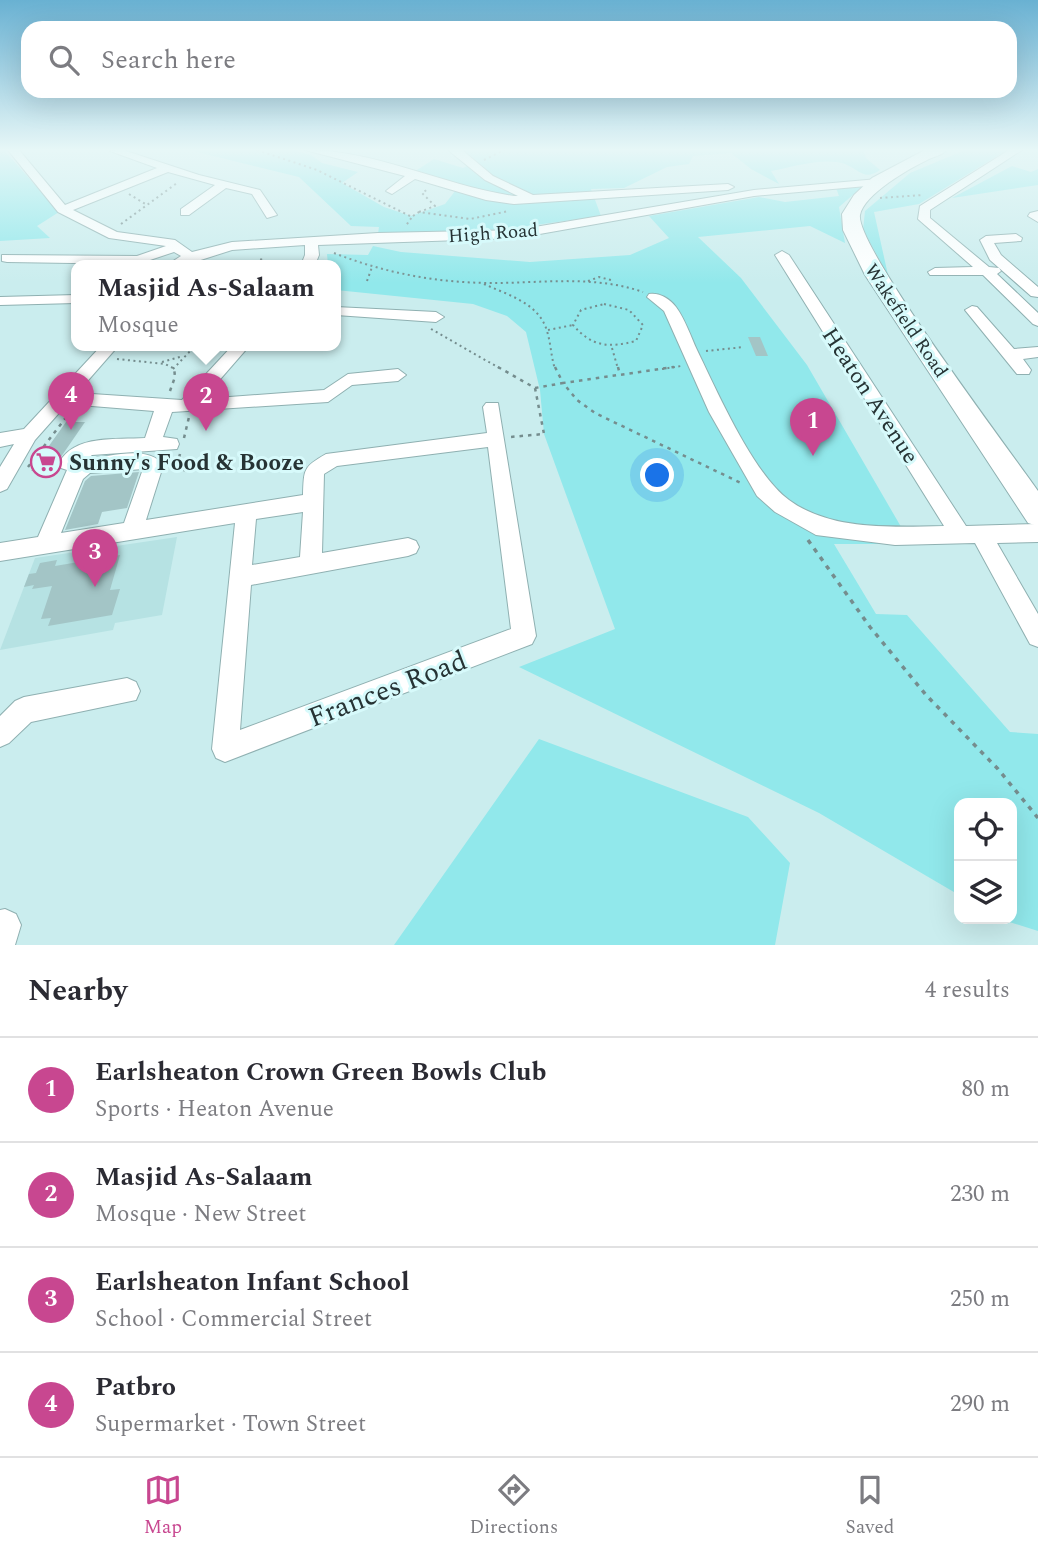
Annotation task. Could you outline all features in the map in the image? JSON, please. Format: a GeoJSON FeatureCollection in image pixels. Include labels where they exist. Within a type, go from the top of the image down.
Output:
{"type":"FeatureCollection","features":[{"type":"Feature","properties":{"kind":"highway","name":"Wakefield Road"},"geometry":{"type":"LineString","coordinates":[[871,194],[860,200],[851,214],[852,230],[875,275],[1038,514]]}},
{"type":"Feature","properties":{"kind":"street"},"geometry":{"type":"LineString","coordinates":[[50,194],[64,210],[117,236],[155,240],[177,247],[190,257]]}},
{"type":"Feature","properties":{"kind":"street"},"geometry":{"type":"LineString","coordinates":[[64,210],[106,194]]}},
{"type":"Feature","properties":{"kind":"street"},"geometry":{"type":"LineString","coordinates":[[185,212],[210,194]]}},
{"type":"Feature","properties":{"kind":"street"},"geometry":{"type":"LineString","coordinates":[[258,194],[271,215]]}},
{"type":"Feature","properties":{"kind":"street"},"geometry":{"type":"LineString","coordinates":[[476,194],[514,200],[586,194]]}},
{"type":"Feature","properties":{"kind":"street"},"geometry":{"type":"LineString","coordinates":[[524,194],[581,194]]}},
{"type":"Feature","properties":{"kind":"street","name":"High Road"},"geometry":{"type":"LineString","coordinates":[[184,260],[232,246],[294,238],[311,244],[410,237],[517,234],[750,194]]}},
{"type":"Feature","properties":{"kind":"street"},"geometry":{"type":"LineString","coordinates":[[948,194],[924,209],[924,219],[987,272],[1038,321]]}},
{"type":"Feature","properties":{"kind":"street"},"geometry":{"type":"LineString","coordinates":[[1016,238],[986,240],[995,257],[1036,293]]}},
{"type":"Feature","properties":{"kind":"street"},"geometry":{"type":"LineString","coordinates":[[309,260],[311,244]]}},
{"type":"Feature","properties":{"kind":"street"},"geometry":{"type":"LineString","coordinates":[[7,258],[138,260],[177,247]]}},
{"type":"Feature","properties":{"kind":"street","name":"Heaton Avenue"},"geometry":{"type":"LineString","coordinates":[[782,256],[1038,636]]}},
{"type":"Feature","properties":{"kind":"street"},"geometry":{"type":"LineString","coordinates":[[935,272],[1011,270]]}},
{"type":"Feature","properties":{"kind":"street"},"geometry":{"type":"LineString","coordinates":[[654,297],[670,309],[718,412],[770,495],[789,511],[816,526],[895,536],[1038,533]]}},
{"type":"Feature","properties":{"kind":"street"},"geometry":{"type":"LineString","coordinates":[[0,301],[71,299]]}},
{"type":"Feature","properties":{"kind":"street"},"geometry":{"type":"LineString","coordinates":[[972,310],[1023,370]]}},
{"type":"Feature","properties":{"kind":"street"},"geometry":{"type":"LineString","coordinates":[[341,312],[432,322]]}},
{"type":"Feature","properties":{"kind":"street"},"geometry":{"type":"LineString","coordinates":[[0,484],[29,436],[66,405],[106,351]]}},
{"type":"Feature","properties":{"kind":"street"},"geometry":{"type":"LineString","coordinates":[[66,405],[186,405],[236,351]]}},
{"type":"Feature","properties":{"kind":"street"},"geometry":{"type":"LineString","coordinates":[[1011,355],[1038,352]]}},
{"type":"Feature","properties":{"kind":"street"},"geometry":{"type":"LineString","coordinates":[[68,463],[88,448],[161,444],[165,406]]}},
{"type":"Feature","properties":{"kind":"street","name":"Frances Road"},"geometry":{"type":"LineString","coordinates":[[246,514],[225,749],[524,636],[492,407]]}},
{"type":"Feature","properties":{"kind":"street"},"geometry":{"type":"LineString","coordinates":[[0,440],[29,436]]}},
{"type":"Feature","properties":{"kind":"street"},"geometry":{"type":"LineString","coordinates":[[311,564],[314,470],[333,459],[497,439]]}},
{"type":"Feature","properties":{"kind":"street"},"geometry":{"type":"LineString","coordinates":[[45,545],[75,474],[86,466],[146,461],[153,466],[132,532]]}},
{"type":"Feature","properties":{"kind":"street"},"geometry":{"type":"LineString","coordinates":[[0,552],[312,502]]}},
{"type":"Feature","properties":{"kind":"street"},"geometry":{"type":"LineString","coordinates":[[241,577],[408,547]]}},
{"type":"Feature","properties":{"kind":"street"},"geometry":{"type":"LineString","coordinates":[[0,734],[24,710],[127,691]]}},
{"type":"Feature","properties":{"kind":"street"},"geometry":{"type":"LineString","coordinates":[[0,926],[5,925],[0,943]]}},
{"type":"Feature","properties":{"kind":"lane"},"geometry":{"type":"LineString","coordinates":[[186,405],[328,396],[348,380],[398,375]]}},
{"type":"Feature","properties":{"kind":"path"},"geometry":{"type":"LineString","coordinates":[[128,194],[147,206]]}},
{"type":"Feature","properties":{"kind":"path"},"geometry":{"type":"LineString","coordinates":[[117,236],[123,222],[163,194]]}},
{"type":"Feature","properties":{"kind":"path"},"geometry":{"type":"LineString","coordinates":[[359,194],[384,207],[411,216],[402,234],[410,237]]}},
{"type":"Feature","properties":{"kind":"path"},"geometry":{"type":"LineString","coordinates":[[311,244],[372,267],[418,280],[482,283],[588,281],[599,277],[654,297]]}},
{"type":"Feature","properties":{"kind":"path"},"geometry":{"type":"LineString","coordinates":[[367,281],[372,267]]}},
{"type":"Feature","properties":{"kind":"path"},"geometry":{"type":"LineString","coordinates":[[482,283],[540,314],[547,330],[550,354],[563,383],[577,400],[595,413],[704,467],[770,495]]}},
{"type":"Feature","properties":{"kind":"path"},"geometry":{"type":"LineString","coordinates":[[604,304],[629,310],[643,325],[636,341],[612,348],[585,341],[573,326],[581,310],[604,304]]}},
{"type":"Feature","properties":{"kind":"path"},"geometry":{"type":"LineString","coordinates":[[432,322],[534,388],[620,375],[744,347]]}},
{"type":"Feature","properties":{"kind":"path"},"geometry":{"type":"LineString","coordinates":[[547,330],[573,326]]}},
{"type":"Feature","properties":{"kind":"path"},"geometry":{"type":"LineString","coordinates":[[612,348],[620,375]]}},
{"type":"Feature","properties":{"kind":"path"},"geometry":{"type":"LineString","coordinates":[[106,351],[173,368]]}},
{"type":"Feature","properties":{"kind":"path"},"geometry":{"type":"LineString","coordinates":[[173,368],[190,351]]}},
{"type":"Feature","properties":{"kind":"path"},"geometry":{"type":"LineString","coordinates":[[159,363],[186,355]]}},
{"type":"Feature","properties":{"kind":"path"},"geometry":{"type":"LineString","coordinates":[[165,406],[163,401],[175,377],[173,368]]}},
{"type":"Feature","properties":{"kind":"path"},"geometry":{"type":"LineString","coordinates":[[497,439],[544,434],[534,388]]}},
{"type":"Feature","properties":{"kind":"path"},"geometry":{"type":"LineString","coordinates":[[65,420],[66,405]]}},
{"type":"Feature","properties":{"kind":"path"},"geometry":{"type":"LineString","coordinates":[[789,511],[870,627],[926,695],[998,769],[1038,818]]}},
{"type":"Feature","properties":{"kind":"shaded area"},"geometry":{"type":"Polygon","coordinates":[[[0,194],[43,194],[59,212],[37,226],[50,238],[0,241],[0,194]]]}},
{"type":"Feature","properties":{"kind":"shaded area"},"geometry":{"type":"Polygon","coordinates":[[[317,194],[361,194],[384,207],[411,216],[445,204],[453,194],[593,194],[601,216],[506,229],[378,234],[379,227],[351,226],[317,194]]]}},
{"type":"Feature","properties":{"kind":"shaded area"},"geometry":{"type":"Polygon","coordinates":[[[854,194],[839,207],[845,243],[810,226],[698,237],[741,278],[807,365],[911,544],[834,544],[876,614],[907,615],[1010,732],[1038,734],[1038,931],[1016,924],[1017,798],[954,798],[954,892],[819,813],[519,667],[615,629],[544,434],[540,390],[526,332],[507,316],[473,304],[341,291],[341,260],[328,260],[327,254],[368,255],[373,246],[401,252],[530,262],[630,255],[669,238],[649,216],[759,197],[785,202],[854,194]]]}},
{"type":"Feature","properties":{"kind":"shaded area"},"geometry":{"type":"Polygon","coordinates":[[[885,194],[935,194],[919,204],[874,212],[888,275],[863,230],[865,211],[885,194]]]}},
{"type":"Feature","properties":{"kind":"shaded area"},"geometry":{"type":"Polygon","coordinates":[[[959,194],[978,194],[952,198],[959,194]]]}},
{"type":"Feature","properties":{"kind":"shaded area"},"geometry":{"type":"Polygon","coordinates":[[[177,537],[162,615],[115,623],[113,630],[0,650],[35,558],[177,537]]]}},
{"type":"Feature","properties":{"kind":"shaded area"},"geometry":{"type":"Polygon","coordinates":[[[539,739],[748,817],[790,863],[775,945],[394,945],[539,739]]]}},
{"type":"Feature","properties":{"kind":"building"},"geometry":{"type":"Polygon","coordinates":[[[748,337],[760,337],[768,356],[756,356],[748,337]]]}},
{"type":"Feature","properties":{"kind":"building"},"geometry":{"type":"Polygon","coordinates":[[[66,422],[85,422],[52,470],[31,471],[66,422]]]}},
{"type":"Feature","properties":{"kind":"building"},"geometry":{"type":"Polygon","coordinates":[[[139,472],[127,508],[102,512],[98,524],[65,530],[85,481],[91,476],[139,472]]]}},
{"type":"Feature","properties":{"kind":"building"},"geometry":{"type":"Polygon","coordinates":[[[120,555],[110,590],[120,589],[112,615],[48,626],[51,618],[41,619],[52,586],[32,589],[34,585],[24,587],[29,574],[36,573],[40,563],[57,560],[55,566],[120,555]]]}},
{"type":"Feature","properties":{"kind":"place","name":"Patbro"},"geometry":{"type":"Point","coordinates":[71,430]}},
{"type":"Feature","properties":{"kind":"place","name":"Masjid As-Salaam"},"geometry":{"type":"Point","coordinates":[206,431]}},
{"type":"Feature","properties":{"kind":"place","name":"Earlsheaton Crown Green Bowls Club"},"geometry":{"type":"Point","coordinates":[813,456]}},
{"type":"Feature","properties":{"kind":"place","name":"Sunny's Food & Booze"},"geometry":{"type":"Point","coordinates":[46,462]}},
{"type":"Feature","properties":{"kind":"place","name":"Earlsheaton Infant School"},"geometry":{"type":"Point","coordinates":[95,587]}}]}
